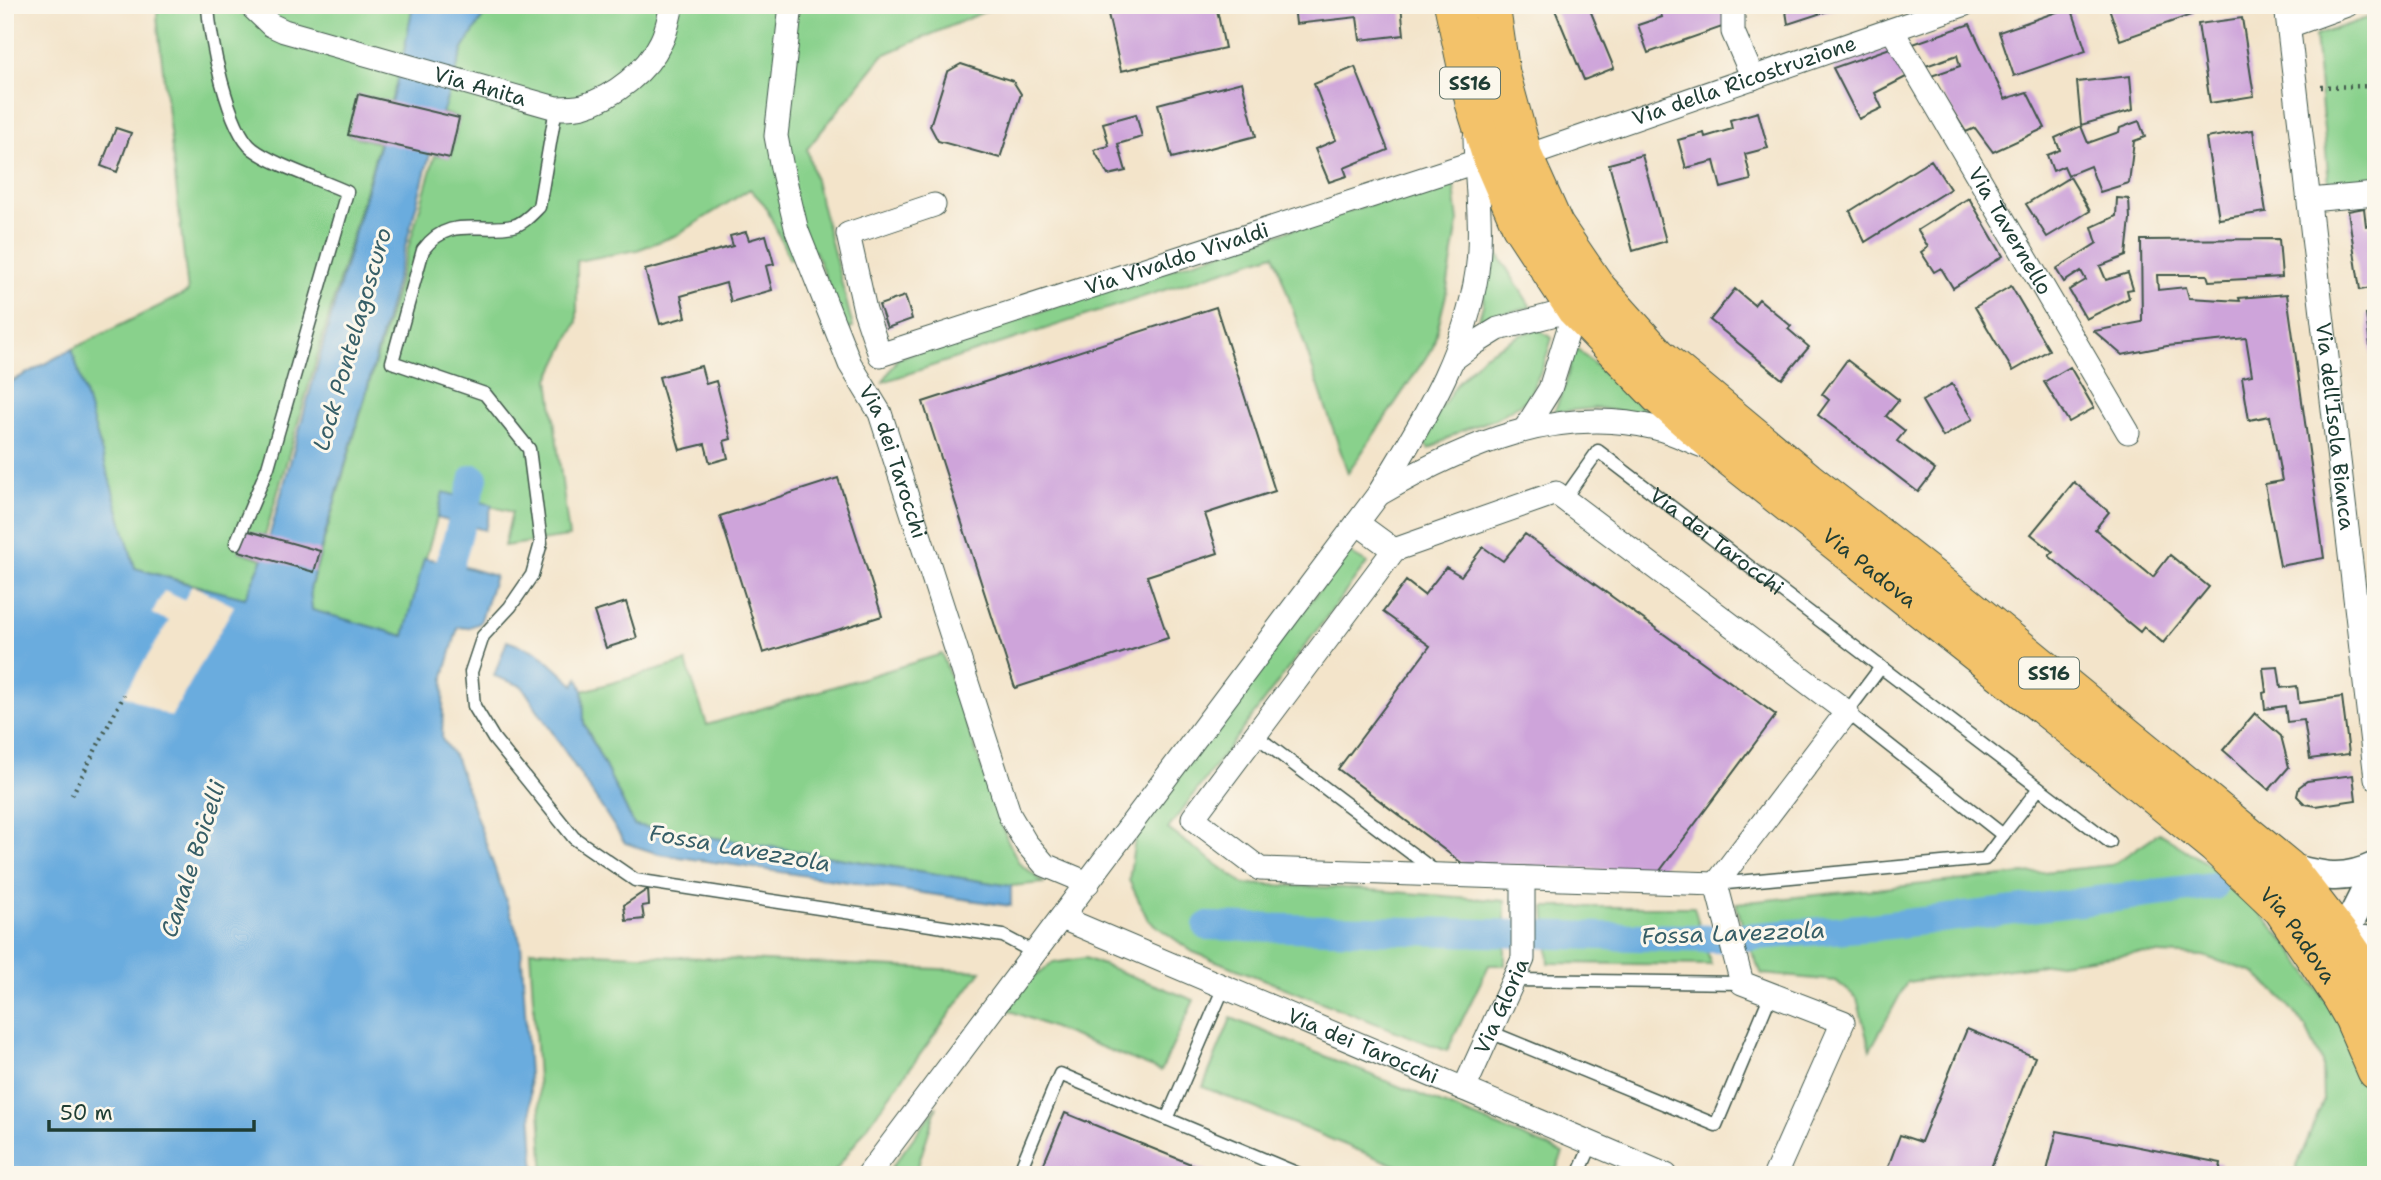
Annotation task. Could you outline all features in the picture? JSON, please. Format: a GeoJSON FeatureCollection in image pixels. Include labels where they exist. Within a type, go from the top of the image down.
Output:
{"type":"FeatureCollection","features":[{"type":"Feature","properties":{"kind":"main road","name":"Via Padova"},"geometry":{"type":"LineString","coordinates":[[1453,5],[1474,103],[1520,225],[1586,299],[1659,396],[1728,456],[1954,615],[2107,738],[2288,868],[2376,988]]}},
{"type":"Feature","properties":{"kind":"main road","name":"Via Padova"},"geometry":{"type":"LineString","coordinates":[[1491,5],[1501,73],[1497,160]]}},
{"type":"Feature","properties":{"kind":"main road","name":"Via Padova"},"geometry":{"type":"LineString","coordinates":[[1586,299],[1807,480],[1954,615]]}},
{"type":"Feature","properties":{"kind":"main road","name":"Via Padova"},"geometry":{"type":"LineString","coordinates":[[2107,738],[2282,909],[2344,945]]}},
{"type":"Feature","properties":{"kind":"main road","name":"Via Padova"},"geometry":{"type":"LineString","coordinates":[[2344,945],[2340,995],[2376,1071]]}},
{"type":"Feature","properties":{"kind":"street","name":"Via Anita"},"geometry":{"type":"LineString","coordinates":[[250,5],[271,25],[284,31],[556,108],[581,107],[601,99],[628,82],[646,64],[661,42],[673,5]]}},
{"type":"Feature","properties":{"kind":"street","name":"Via dei Tarocchi"},"geometry":{"type":"LineString","coordinates":[[791,5],[776,136],[797,231],[850,364],[880,413],[1010,816],[1026,843],[1045,865],[1088,883]]}},
{"type":"Feature","properties":{"kind":"street"},"geometry":{"type":"LineString","coordinates":[[1733,5],[1732,32],[1753,78]]}},
{"type":"Feature","properties":{"kind":"street","name":"Via della Ricostruzione"},"geometry":{"type":"LineString","coordinates":[[1497,160],[1753,78],[1963,5]]}},
{"type":"Feature","properties":{"kind":"street"},"geometry":{"type":"LineString","coordinates":[[2288,16],[2347,5]]}},
{"type":"Feature","properties":{"kind":"street","name":"Via dell'Isola Bianca"},"geometry":{"type":"LineString","coordinates":[[2288,16],[2376,778]]}},
{"type":"Feature","properties":{"kind":"street","name":"Via Tavernello"},"geometry":{"type":"LineString","coordinates":[[1892,30],[2128,432]]}},
{"type":"Feature","properties":{"kind":"street","name":"Via Vivaldo Vivaldi"},"geometry":{"type":"LineString","coordinates":[[850,364],[1497,160]]}},
{"type":"Feature","properties":{"kind":"street"},"geometry":{"type":"LineString","coordinates":[[868,1175],[1378,495],[1428,411],[1455,358],[1466,324],[1477,271],[1479,235],[1497,160]]}},
{"type":"Feature","properties":{"kind":"street"},"geometry":{"type":"LineString","coordinates":[[2309,200],[2376,194]]}},
{"type":"Feature","properties":{"kind":"street"},"geometry":{"type":"LineString","coordinates":[[880,355],[865,310],[848,234],[934,205]]}},
{"type":"Feature","properties":{"kind":"street"},"geometry":{"type":"LineString","coordinates":[[1455,358],[1498,329],[1586,299]]}},
{"type":"Feature","properties":{"kind":"street"},"geometry":{"type":"LineString","coordinates":[[1525,429],[1550,389],[1586,299]]}},
{"type":"Feature","properties":{"kind":"street"},"geometry":{"type":"LineString","coordinates":[[1378,495],[1450,456],[1525,429],[1559,423],[1601,421],[1656,428],[1728,456]]}},
{"type":"Feature","properties":{"kind":"street"},"geometry":{"type":"LineString","coordinates":[[1556,493],[1847,712],[1716,884],[1260,869],[1193,818],[1394,550],[1556,493]]}},
{"type":"Feature","properties":{"kind":"street"},"geometry":{"type":"LineString","coordinates":[[1357,523],[1394,550]]}},
{"type":"Feature","properties":{"kind":"street"},"geometry":{"type":"LineString","coordinates":[[2288,868],[2337,878],[2376,866]]}},
{"type":"Feature","properties":{"kind":"street"},"geometry":{"type":"LineString","coordinates":[[2344,945],[2368,886],[2376,875]]}},
{"type":"Feature","properties":{"kind":"street","name":"Via Gloria"},"geometry":{"type":"LineString","coordinates":[[1464,1089],[1523,959],[1523,878]]}},
{"type":"Feature","properties":{"kind":"street"},"geometry":{"type":"LineString","coordinates":[[1716,884],[1742,983],[1843,1022],[1775,1175]]}},
{"type":"Feature","properties":{"kind":"street","name":"Via dei Tarocchi"},"geometry":{"type":"LineString","coordinates":[[1062,918],[1666,1175]]}},
{"type":"Feature","properties":{"kind":"lane"},"geometry":{"type":"LineString","coordinates":[[208,5],[209,26],[232,118],[242,137],[252,148],[270,158],[347,192],[268,467],[236,543]]}},
{"type":"Feature","properties":{"kind":"lane"},"geometry":{"type":"LineString","coordinates":[[556,108],[539,207],[515,226],[463,226],[444,230],[431,239],[423,250],[392,362],[485,394],[529,449],[541,543],[532,575],[510,607],[483,636],[471,672],[474,706],[494,739],[574,838],[635,880],[1003,936],[1035,953]]}},
{"type":"Feature","properties":{"kind":"lane","name":"Via dei Tarocchi"},"geometry":{"type":"LineString","coordinates":[[1564,499],[1598,452],[2110,842]]}},
{"type":"Feature","properties":{"kind":"lane"},"geometry":{"type":"LineString","coordinates":[[1881,667],[1847,712],[2003,835]]}},
{"type":"Feature","properties":{"kind":"lane"},"geometry":{"type":"LineString","coordinates":[[1255,735],[1439,875]]}},
{"type":"Feature","properties":{"kind":"lane"},"geometry":{"type":"LineString","coordinates":[[1716,884],[1985,859],[2039,788]]}},
{"type":"Feature","properties":{"kind":"lane"},"geometry":{"type":"LineString","coordinates":[[1514,980],[1742,983]]}},
{"type":"Feature","properties":{"kind":"lane"},"geometry":{"type":"LineString","coordinates":[[1167,1119],[1224,987]]}},
{"type":"Feature","properties":{"kind":"lane"},"geometry":{"type":"LineString","coordinates":[[1490,1032],[1716,1125],[1771,994]]}},
{"type":"Feature","properties":{"kind":"lane"},"geometry":{"type":"LineString","coordinates":[[1018,1175],[1060,1074],[1301,1175]]}},
{"type":"Feature","properties":{"kind":"lane"},"geometry":{"type":"LineString","coordinates":[[1578,1175],[1592,1143]]}},
{"type":"Feature","properties":{"kind":"path"},"geometry":{"type":"LineString","coordinates":[[2296,88],[2376,86]]}},
{"type":"Feature","properties":{"kind":"path"},"geometry":{"type":"LineString","coordinates":[[72,795],[124,695]]}},
{"type":"Feature","properties":{"kind":"green space"},"geometry":{"type":"Polygon","coordinates":[[[158,5],[413,5],[391,102],[358,95],[349,135],[379,143],[265,536],[245,531],[239,551],[263,559],[245,599],[135,568],[72,349],[188,292],[157,17],[158,5]]]}},
{"type":"Feature","properties":{"kind":"green space"},"geometry":{"type":"Polygon","coordinates":[[[490,5],[1000,5],[883,55],[807,149],[853,327],[846,330],[815,251],[790,260],[765,205],[750,189],[677,235],[637,250],[577,261],[577,322],[549,379],[569,537],[504,546],[512,512],[444,493],[404,636],[312,610],[310,590],[435,155],[450,157],[459,118],[442,113],[463,49],[490,5]]]}},
{"type":"Feature","properties":{"kind":"green space"},"geometry":{"type":"Polygon","coordinates":[[[2376,15],[2376,190],[2330,194],[2315,36],[2376,15]]]}},
{"type":"Feature","properties":{"kind":"green space"},"geometry":{"type":"Polygon","coordinates":[[[1453,177],[1458,222],[1446,295],[1433,347],[1348,473],[1274,254],[883,382],[898,358],[1453,177]]]}},
{"type":"Feature","properties":{"kind":"green space"},"geometry":{"type":"Polygon","coordinates":[[[1489,240],[1531,307],[1501,314],[1475,333],[1483,305],[1489,240]]]}},
{"type":"Feature","properties":{"kind":"green space"},"geometry":{"type":"Polygon","coordinates":[[[1538,329],[1552,338],[1544,365],[1527,400],[1495,419],[1461,431],[1429,449],[1418,436],[1457,383],[1484,355],[1522,334],[1538,329]]]}},
{"type":"Feature","properties":{"kind":"green space"},"geometry":{"type":"Polygon","coordinates":[[[1574,346],[1653,417],[1598,408],[1554,412],[1566,383],[1574,346]]]}},
{"type":"Feature","properties":{"kind":"green space"},"geometry":{"type":"Polygon","coordinates":[[[1348,552],[1367,563],[1168,829],[1244,884],[1346,888],[1505,901],[1505,965],[1489,965],[1447,1051],[1193,952],[1148,920],[1129,880],[1136,832],[1348,552]]]}},
{"type":"Feature","properties":{"kind":"green space"},"geometry":{"type":"Polygon","coordinates":[[[942,654],[1007,839],[1019,863],[1044,883],[1011,886],[634,825],[584,723],[583,691],[686,662],[707,725],[942,654]]]}},
{"type":"Feature","properties":{"kind":"green space"},"geometry":{"type":"Polygon","coordinates":[[[2159,833],[2211,866],[2248,898],[2293,951],[2340,1023],[2376,1102],[2376,1175],[2293,1175],[2323,1102],[2322,1062],[2306,1028],[2283,999],[2255,973],[2203,956],[2138,953],[1907,982],[1870,1050],[1857,998],[1836,981],[1762,974],[1748,945],[1736,903],[2112,865],[2159,833]]]}},
{"type":"Feature","properties":{"kind":"green space"},"geometry":{"type":"Polygon","coordinates":[[[1545,907],[1694,907],[1711,965],[1549,963],[1545,907]]]}},
{"type":"Feature","properties":{"kind":"green space"},"geometry":{"type":"Polygon","coordinates":[[[530,950],[981,971],[832,1175],[544,1175],[530,950]]]}},
{"type":"Feature","properties":{"kind":"green space"},"geometry":{"type":"Polygon","coordinates":[[[1085,958],[1194,1000],[1161,1071],[1008,1010],[1027,982],[1053,963],[1085,958]]]}},
{"type":"Feature","properties":{"kind":"green space"},"geometry":{"type":"Polygon","coordinates":[[[1231,1018],[1563,1153],[1554,1175],[1419,1175],[1203,1087],[1231,1018]]]}},
{"type":"Feature","properties":{"kind":"green space"},"geometry":{"type":"Polygon","coordinates":[[[937,1106],[915,1175],[886,1175],[937,1106]]]}},
{"type":"Feature","properties":{"kind":"water"},"geometry":{"type":"Polygon","coordinates":[[[413,5],[490,5],[463,49],[436,132],[314,572],[310,590],[312,610],[404,636],[424,558],[495,576],[480,623],[467,628],[458,627],[444,676],[442,739],[456,759],[521,943],[535,1175],[5,1175],[5,385],[72,349],[135,568],[245,598],[263,559],[387,118],[413,5]]]}},
{"type":"Feature","properties":{"kind":"water"},"geometry":{"type":"Polygon","coordinates":[[[443,492],[492,505],[485,530],[437,518],[443,492]]]}},
{"type":"Feature","properties":{"kind":"water"},"geometry":{"type":"Polygon","coordinates":[[[507,641],[538,652],[574,685],[578,678],[583,691],[584,724],[634,825],[1011,886],[1011,906],[659,854],[625,843],[522,686],[494,676],[507,641]]]}},
{"type":"Feature","properties":{"kind":"pier"},"geometry":{"type":"Polygon","coordinates":[[[192,585],[234,606],[171,717],[124,695],[169,621],[152,614],[164,591],[184,600],[192,585]]]}},
{"type":"Feature","properties":{"kind":"building"},"geometry":{"type":"Polygon","coordinates":[[[1106,5],[1216,5],[1225,48],[1121,71],[1106,5]]]}},
{"type":"Feature","properties":{"kind":"building"},"geometry":{"type":"Polygon","coordinates":[[[1294,5],[1401,5],[1404,35],[1360,40],[1357,17],[1296,24],[1294,5]]]}},
{"type":"Feature","properties":{"kind":"building"},"geometry":{"type":"Polygon","coordinates":[[[1553,5],[1588,5],[1614,68],[1584,80],[1553,5]]]}},
{"type":"Feature","properties":{"kind":"building"},"geometry":{"type":"Polygon","coordinates":[[[1658,5],[1692,5],[1693,9],[1704,5],[1721,5],[1728,25],[1648,53],[1638,25],[1662,17],[1658,5]]]}},
{"type":"Feature","properties":{"kind":"building"},"geometry":{"type":"Polygon","coordinates":[[[1785,5],[1843,5],[1843,6],[1788,24],[1785,5]]]}},
{"type":"Feature","properties":{"kind":"building"},"geometry":{"type":"Polygon","coordinates":[[[2108,5],[2191,5],[2194,14],[2120,40],[2108,5]]]}},
{"type":"Feature","properties":{"kind":"building"},"geometry":{"type":"Polygon","coordinates":[[[2071,7],[2086,51],[2014,76],[1999,32],[2071,7]]]}},
{"type":"Feature","properties":{"kind":"building"},"geometry":{"type":"Polygon","coordinates":[[[2242,18],[2254,96],[2210,103],[2198,24],[2242,18]]]}},
{"type":"Feature","properties":{"kind":"building"},"geometry":{"type":"Polygon","coordinates":[[[1970,24],[2005,99],[2027,92],[2045,128],[1993,152],[1975,128],[1966,132],[1931,76],[1960,66],[1957,55],[1926,66],[1913,44],[1970,24]]]}},
{"type":"Feature","properties":{"kind":"building"},"geometry":{"type":"Polygon","coordinates":[[[1893,47],[1908,76],[1875,93],[1882,108],[1859,119],[1833,68],[1893,47]]]}},
{"type":"Feature","properties":{"kind":"building"},"geometry":{"type":"Polygon","coordinates":[[[961,64],[1013,81],[1021,94],[1000,158],[938,141],[930,126],[947,72],[961,64]]]}},
{"type":"Feature","properties":{"kind":"building"},"geometry":{"type":"Polygon","coordinates":[[[1355,67],[1388,150],[1344,168],[1347,176],[1329,182],[1315,149],[1336,140],[1314,84],[1355,67]]]}},
{"type":"Feature","properties":{"kind":"building"},"geometry":{"type":"Polygon","coordinates":[[[2130,76],[2133,110],[2081,125],[2077,82],[2130,76]]]}},
{"type":"Feature","properties":{"kind":"building"},"geometry":{"type":"Polygon","coordinates":[[[1242,82],[1256,136],[1172,158],[1158,104],[1242,82]]]}},
{"type":"Feature","properties":{"kind":"building"},"geometry":{"type":"Polygon","coordinates":[[[358,94],[459,118],[450,158],[348,135],[358,94]]]}},
{"type":"Feature","properties":{"kind":"building"},"geometry":{"type":"Polygon","coordinates":[[[1758,112],[1768,148],[1745,154],[1751,180],[1721,188],[1714,161],[1686,168],[1678,140],[1704,133],[1705,137],[1732,129],[1730,120],[1758,112]]]}},
{"type":"Feature","properties":{"kind":"building"},"geometry":{"type":"Polygon","coordinates":[[[1136,114],[1142,137],[1118,144],[1126,171],[1108,175],[1094,150],[1109,146],[1103,123],[1136,114]]]}},
{"type":"Feature","properties":{"kind":"building"},"geometry":{"type":"Polygon","coordinates":[[[2139,121],[2145,137],[2134,141],[2129,183],[2100,192],[2090,166],[2068,175],[2064,166],[2053,171],[2047,155],[2060,150],[2055,138],[2081,126],[2088,143],[2119,132],[2120,128],[2139,121]]]}},
{"type":"Feature","properties":{"kind":"building"},"geometry":{"type":"Polygon","coordinates":[[[116,128],[131,133],[117,172],[101,166],[116,128]]]}},
{"type":"Feature","properties":{"kind":"building"},"geometry":{"type":"Polygon","coordinates":[[[2253,130],[2266,212],[2219,219],[2206,138],[2253,130]]]}},
{"type":"Feature","properties":{"kind":"building"},"geometry":{"type":"Polygon","coordinates":[[[1642,155],[1666,241],[1633,251],[1609,164],[1642,155]]]}},
{"type":"Feature","properties":{"kind":"building"},"geometry":{"type":"Polygon","coordinates":[[[1931,160],[1950,189],[1865,242],[1850,211],[1931,160]]]}},
{"type":"Feature","properties":{"kind":"building"},"geometry":{"type":"Polygon","coordinates":[[[2070,177],[2090,211],[2047,237],[2026,204],[2070,177]]]}},
{"type":"Feature","properties":{"kind":"building"},"geometry":{"type":"Polygon","coordinates":[[[1969,198],[2003,256],[1953,288],[1941,268],[1934,272],[1921,252],[1928,247],[1918,230],[1969,198]]]}},
{"type":"Feature","properties":{"kind":"building"},"geometry":{"type":"Polygon","coordinates":[[[2117,198],[2129,199],[2126,256],[2100,266],[2106,280],[2128,273],[2133,289],[2127,290],[2129,298],[2086,319],[2069,290],[2086,280],[2081,271],[2064,282],[2056,269],[2097,243],[2092,227],[2116,216],[2117,198]]]}},
{"type":"Feature","properties":{"kind":"building"},"geometry":{"type":"Polygon","coordinates":[[[2364,208],[2366,226],[2376,225],[2376,287],[2360,290],[2348,211],[2364,208]]]}},
{"type":"Feature","properties":{"kind":"building"},"geometry":{"type":"Polygon","coordinates":[[[746,232],[749,240],[766,235],[774,264],[766,266],[772,290],[731,302],[726,283],[681,296],[686,317],[660,324],[645,270],[733,246],[730,236],[746,232]]]}},
{"type":"Feature","properties":{"kind":"building"},"geometry":{"type":"Polygon","coordinates":[[[2279,239],[2282,277],[2209,281],[2207,275],[2157,275],[2158,290],[2186,287],[2189,298],[2240,301],[2239,298],[2287,294],[2324,558],[2280,566],[2265,484],[2282,481],[2270,416],[2249,420],[2242,377],[2252,375],[2246,338],[2167,346],[2122,355],[2094,331],[2142,322],[2141,240],[2279,239]]]}},
{"type":"Feature","properties":{"kind":"building"},"geometry":{"type":"Polygon","coordinates":[[[2011,286],[2049,350],[2013,371],[1975,307],[2011,286]]]}},
{"type":"Feature","properties":{"kind":"building"},"geometry":{"type":"Polygon","coordinates":[[[1735,289],[1754,305],[1759,299],[1791,326],[1788,329],[1809,347],[1782,379],[1710,320],[1735,289]]]}},
{"type":"Feature","properties":{"kind":"building"},"geometry":{"type":"Polygon","coordinates":[[[905,296],[912,319],[887,328],[879,305],[905,296]]]}},
{"type":"Feature","properties":{"kind":"building"},"geometry":{"type":"Polygon","coordinates":[[[1216,307],[1275,491],[1205,514],[1218,553],[1147,576],[1168,638],[1015,688],[923,402],[1216,307]]]}},
{"type":"Feature","properties":{"kind":"building"},"geometry":{"type":"Polygon","coordinates":[[[2376,313],[2376,376],[2374,377],[2366,314],[2376,313]]]}},
{"type":"Feature","properties":{"kind":"building"},"geometry":{"type":"Polygon","coordinates":[[[1847,360],[1899,400],[1886,416],[1905,431],[1897,441],[1935,470],[1918,492],[1818,415],[1829,400],[1822,394],[1847,360]]]}},
{"type":"Feature","properties":{"kind":"building"},"geometry":{"type":"Polygon","coordinates":[[[701,366],[706,384],[716,381],[731,439],[724,441],[728,458],[710,463],[705,444],[680,450],[659,377],[701,366]]]}},
{"type":"Feature","properties":{"kind":"building"},"geometry":{"type":"Polygon","coordinates":[[[2070,367],[2094,408],[2069,422],[2044,382],[2070,367]]]}},
{"type":"Feature","properties":{"kind":"building"},"geometry":{"type":"Polygon","coordinates":[[[1952,384],[1973,419],[1943,437],[1922,401],[1952,384]]]}},
{"type":"Feature","properties":{"kind":"building"},"geometry":{"type":"Polygon","coordinates":[[[838,478],[882,616],[763,653],[720,516],[838,478]]]}},
{"type":"Feature","properties":{"kind":"building"},"geometry":{"type":"Polygon","coordinates":[[[2074,482],[2109,512],[2095,529],[2153,577],[2170,555],[2209,587],[2163,643],[2144,627],[2140,632],[2049,556],[2053,552],[2031,534],[2074,482]]]}},
{"type":"Feature","properties":{"kind":"building"},"geometry":{"type":"Polygon","coordinates":[[[245,530],[320,551],[314,572],[239,551],[245,530]]]}},
{"type":"Feature","properties":{"kind":"building"},"geometry":{"type":"Polygon","coordinates":[[[1525,534],[1776,715],[1659,872],[1463,864],[1338,769],[1430,646],[1383,612],[1406,581],[1424,595],[1446,567],[1461,576],[1483,547],[1503,561],[1525,534]]]}},
{"type":"Feature","properties":{"kind":"building"},"geometry":{"type":"Polygon","coordinates":[[[626,602],[637,638],[606,648],[594,612],[626,602]]]}},
{"type":"Feature","properties":{"kind":"building"},"geometry":{"type":"Polygon","coordinates":[[[2278,667],[2281,688],[2297,686],[2299,703],[2342,697],[2349,754],[2310,759],[2304,720],[2287,722],[2285,706],[2265,709],[2263,668],[2278,667]]]}},
{"type":"Feature","properties":{"kind":"building"},"geometry":{"type":"Polygon","coordinates":[[[2255,713],[2281,736],[2289,767],[2269,790],[2223,750],[2255,713]]]}},
{"type":"Feature","properties":{"kind":"building"},"geometry":{"type":"Polygon","coordinates":[[[2353,775],[2356,800],[2315,806],[2305,804],[2297,796],[2299,787],[2307,781],[2353,775]]]}},
{"type":"Feature","properties":{"kind":"building"},"geometry":{"type":"Polygon","coordinates":[[[648,889],[649,905],[642,906],[644,919],[626,921],[624,905],[648,889]]]}},
{"type":"Feature","properties":{"kind":"building"},"geometry":{"type":"Polygon","coordinates":[[[1967,1029],[2035,1057],[1988,1175],[1885,1175],[1900,1135],[1921,1142],[1967,1029]]]}},
{"type":"Feature","properties":{"kind":"building"},"geometry":{"type":"Polygon","coordinates":[[[1065,1113],[1218,1175],[1039,1175],[1065,1113]]]}},
{"type":"Feature","properties":{"kind":"building"},"geometry":{"type":"Polygon","coordinates":[[[2057,1131],[2221,1163],[2219,1175],[2046,1175],[2057,1131]]]}},
{"type":"Feature","properties":{"kind":"waterway"},"geometry":{"type":"LineString","coordinates":[[440,600],[474,478]]}},
{"type":"Feature","properties":{"kind":"waterway","name":"Fossa Lavezzola"},"geometry":{"type":"LineString","coordinates":[[1207,926],[1718,939],[1873,927],[2214,886]]}},
{"type":"Feature","properties":{"kind":"water label","name":"Lock Pontelagoscuro"},"geometry":{"type":"Point","coordinates":[352,339]}},
{"type":"Feature","properties":{"kind":"water label","name":"Canale Boicelli"},"geometry":{"type":"Point","coordinates":[193,859]}}]}
